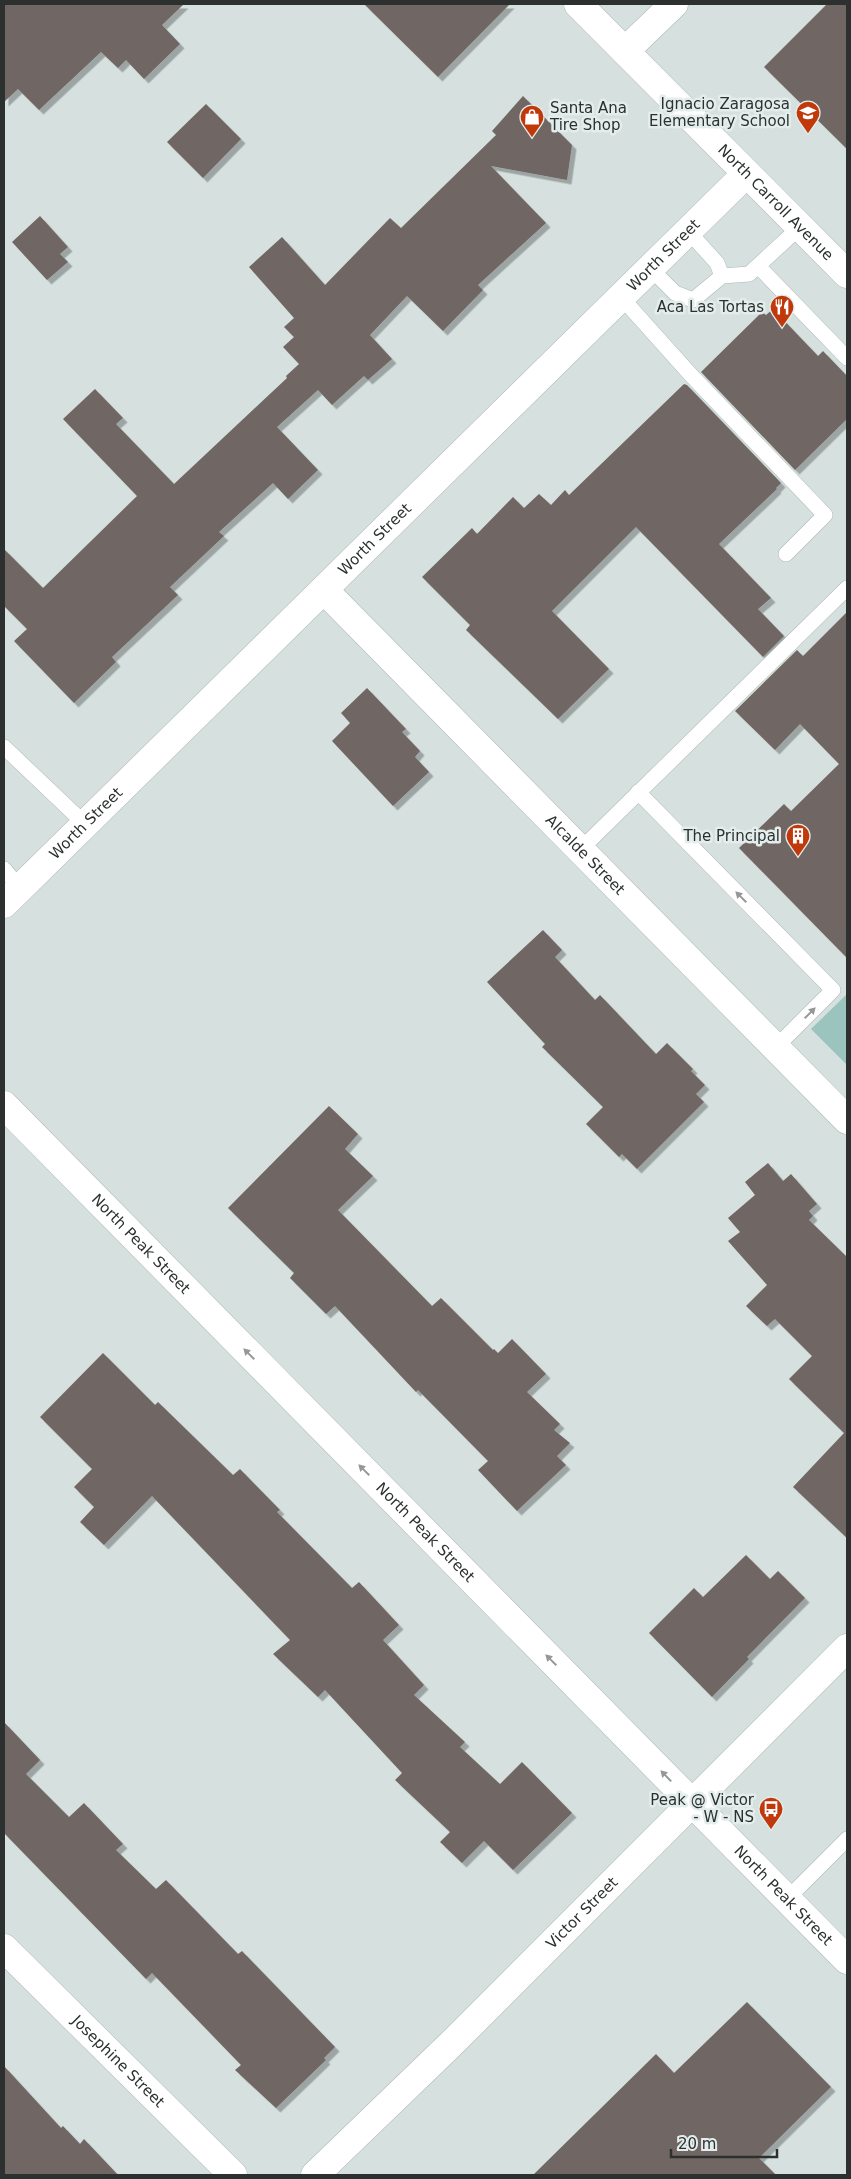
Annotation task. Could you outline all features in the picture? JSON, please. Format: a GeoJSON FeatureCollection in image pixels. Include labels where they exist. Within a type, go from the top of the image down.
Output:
{"type":"FeatureCollection","features":[{"type":"Feature","properties":{"kind":"street","name":"North Carroll Avenue"},"geometry":{"type":"LineString","coordinates":[[578,4],[847,274]]}},
{"type":"Feature","properties":{"kind":"street"},"geometry":{"type":"LineString","coordinates":[[626,51],[674,4]]}},
{"type":"Feature","properties":{"kind":"street","name":"Worth Street"},"geometry":{"type":"LineString","coordinates":[[9,887],[85,824],[746,174]]}},
{"type":"Feature","properties":{"kind":"street","name":"Alcalde Street"},"geometry":{"type":"LineString","coordinates":[[324,590],[582,848],[847,1120]]}},
{"type":"Feature","properties":{"kind":"street","name":"North Peak Street"},"geometry":{"type":"LineString","coordinates":[[4,1105],[847,1960]]}},
{"type":"Feature","properties":{"kind":"street","name":"Victor Street"},"geometry":{"type":"LineString","coordinates":[[315,2175],[450,2044],[847,1648]]}},
{"type":"Feature","properties":{"kind":"street","name":"Josephine Street"},"geometry":{"type":"LineString","coordinates":[[4,1948],[234,2175]]}},
{"type":"Feature","properties":{"kind":"lane"},"geometry":{"type":"LineString","coordinates":[[650,268],[676,293],[693,300],[722,276],[750,274],[800,227]]}},
{"type":"Feature","properties":{"kind":"lane"},"geometry":{"type":"LineString","coordinates":[[688,231],[717,263],[722,276]]}},
{"type":"Feature","properties":{"kind":"lane"},"geometry":{"type":"LineString","coordinates":[[758,266],[847,358]]}},
{"type":"Feature","properties":{"kind":"lane"},"geometry":{"type":"LineString","coordinates":[[622,297],[690,374],[825,515],[786,554]]}},
{"type":"Feature","properties":{"kind":"lane"},"geometry":{"type":"LineString","coordinates":[[582,848],[847,588]]}},
{"type":"Feature","properties":{"kind":"lane"},"geometry":{"type":"LineString","coordinates":[[4,747],[85,824]]}},
{"type":"Feature","properties":{"kind":"lane"},"geometry":{"type":"LineString","coordinates":[[638,792],[833,990],[776,1047]]}},
{"type":"Feature","properties":{"kind":"lane"},"geometry":{"type":"LineString","coordinates":[[788,1899],[847,1839]]}},
{"type":"Feature","properties":{"kind":"shaded area"},"geometry":{"type":"Polygon","coordinates":[[[847,994],[847,1065],[811,1029],[847,994]]]}},
{"type":"Feature","properties":{"kind":"building"},"geometry":{"type":"Polygon","coordinates":[[[4,4],[184,4],[162,25],[180,44],[144,79],[126,60],[118,68],[101,52],[39,110],[18,89],[4,102],[4,4]]]}},
{"type":"Feature","properties":{"kind":"building"},"geometry":{"type":"Polygon","coordinates":[[[364,4],[510,4],[438,77],[364,4]]]}},
{"type":"Feature","properties":{"kind":"building"},"geometry":{"type":"Polygon","coordinates":[[[827,4],[847,4],[847,149],[764,67],[827,4]]]}},
{"type":"Feature","properties":{"kind":"building"},"geometry":{"type":"Polygon","coordinates":[[[523,96],[572,145],[567,180],[491,166],[546,223],[478,285],[483,290],[443,331],[407,296],[370,335],[392,359],[368,380],[364,376],[332,405],[318,390],[277,427],[318,470],[288,499],[273,483],[219,532],[224,536],[170,587],[178,595],[112,657],[116,662],[74,703],[14,641],[27,629],[4,606],[4,549],[43,588],[137,496],[63,419],[95,389],[123,418],[116,424],[174,484],[287,378],[286,376],[299,364],[283,347],[294,337],[284,327],[294,318],[249,267],[282,237],[325,285],[390,218],[401,228],[496,135],[492,131],[523,96]]]}},
{"type":"Feature","properties":{"kind":"building"},"geometry":{"type":"Polygon","coordinates":[[[206,104],[241,139],[203,178],[167,142],[206,104]]]}},
{"type":"Feature","properties":{"kind":"building"},"geometry":{"type":"Polygon","coordinates":[[[40,216],[68,247],[60,254],[68,262],[47,280],[12,242],[40,216]]]}},
{"type":"Feature","properties":{"kind":"building"},"geometry":{"type":"Polygon","coordinates":[[[773,309],[818,356],[823,351],[847,376],[847,419],[795,470],[701,372],[762,312],[766,315],[773,309]]]}},
{"type":"Feature","properties":{"kind":"building"},"geometry":{"type":"Polygon","coordinates":[[[684,384],[781,483],[719,544],[771,598],[758,609],[784,636],[763,657],[636,527],[552,611],[609,669],[558,719],[466,630],[470,625],[422,577],[472,528],[477,534],[513,497],[524,508],[539,494],[551,505],[565,490],[569,495],[684,384]]]}},
{"type":"Feature","properties":{"kind":"building"},"geometry":{"type":"Polygon","coordinates":[[[847,612],[847,958],[739,848],[784,804],[791,811],[839,764],[800,724],[775,750],[735,711],[797,650],[803,656],[847,612]]]}},
{"type":"Feature","properties":{"kind":"building"},"geometry":{"type":"Polygon","coordinates":[[[367,688],[406,729],[402,732],[420,751],[415,757],[429,772],[393,806],[332,741],[350,723],[341,713],[367,688]]]}},
{"type":"Feature","properties":{"kind":"building"},"geometry":{"type":"Polygon","coordinates":[[[543,930],[562,950],[555,957],[595,1000],[600,995],[656,1054],[667,1043],[693,1069],[691,1071],[705,1085],[696,1094],[704,1102],[637,1169],[622,1154],[619,1157],[586,1124],[603,1107],[542,1047],[545,1044],[487,982],[543,930]]]}},
{"type":"Feature","properties":{"kind":"building"},"geometry":{"type":"Polygon","coordinates":[[[329,1106],[358,1134],[345,1149],[373,1176],[338,1210],[432,1306],[441,1298],[498,1353],[512,1339],[546,1374],[527,1392],[560,1424],[554,1430],[570,1443],[557,1456],[566,1465],[517,1511],[478,1470],[488,1461],[418,1390],[416,1392],[335,1306],[326,1314],[290,1278],[294,1273],[228,1208],[329,1106]]]}},
{"type":"Feature","properties":{"kind":"building"},"geometry":{"type":"Polygon","coordinates":[[[768,1163],[783,1181],[791,1174],[817,1204],[809,1211],[813,1216],[809,1220],[847,1257],[847,1538],[793,1487],[844,1433],[789,1379],[812,1356],[775,1319],[767,1326],[746,1306],[767,1285],[728,1241],[740,1232],[728,1218],[755,1195],[745,1182],[768,1163]]]}},
{"type":"Feature","properties":{"kind":"building"},"geometry":{"type":"Polygon","coordinates":[[[103,1353],[155,1405],[158,1402],[233,1475],[240,1469],[280,1510],[277,1512],[352,1588],[359,1582],[399,1625],[383,1640],[424,1685],[414,1695],[465,1742],[460,1747],[500,1784],[522,1762],[572,1813],[513,1870],[484,1841],[462,1863],[440,1842],[450,1832],[395,1780],[402,1773],[325,1690],[318,1697],[273,1654],[290,1640],[152,1496],[104,1545],[80,1522],[94,1507],[74,1487],[92,1469],[40,1417],[103,1353]]]}},
{"type":"Feature","properties":{"kind":"building"},"geometry":{"type":"Polygon","coordinates":[[[746,1555],[770,1579],[778,1571],[805,1598],[747,1657],[749,1659],[712,1697],[649,1633],[694,1588],[703,1597],[746,1555]]]}},
{"type":"Feature","properties":{"kind":"building"},"geometry":{"type":"Polygon","coordinates":[[[4,1722],[40,1760],[26,1774],[69,1817],[84,1803],[123,1844],[116,1850],[156,1889],[166,1880],[238,1954],[242,1951],[335,2047],[324,2058],[326,2060],[276,2108],[235,2070],[241,2065],[152,1973],[146,1979],[4,1833],[4,1722]]]}},
{"type":"Feature","properties":{"kind":"building"},"geometry":{"type":"Polygon","coordinates":[[[747,2002],[831,2087],[759,2158],[776,2175],[533,2175],[656,2054],[674,2073],[747,2002]]]}},
{"type":"Feature","properties":{"kind":"building"},"geometry":{"type":"Polygon","coordinates":[[[4,2066],[61,2128],[63,2126],[80,2144],[84,2139],[118,2175],[4,2175],[4,2066]]]}},
{"type":"Feature","properties":{"kind":"place","name":"Ignacio Zaragosa Elementary School"},"geometry":{"type":"Point","coordinates":[808,134]}},
{"type":"Feature","properties":{"kind":"place","name":"Santa Ana Tire Shop"},"geometry":{"type":"Point","coordinates":[532,138]}},
{"type":"Feature","properties":{"kind":"place","name":"Aca Las Tortas"},"geometry":{"type":"Point","coordinates":[782,328]}},
{"type":"Feature","properties":{"kind":"place","name":"The Principal"},"geometry":{"type":"Point","coordinates":[798,857]}},
{"type":"Feature","properties":{"kind":"place","name":"Peak @ Victor - W - NS"},"geometry":{"type":"Point","coordinates":[771,1830]}}]}
